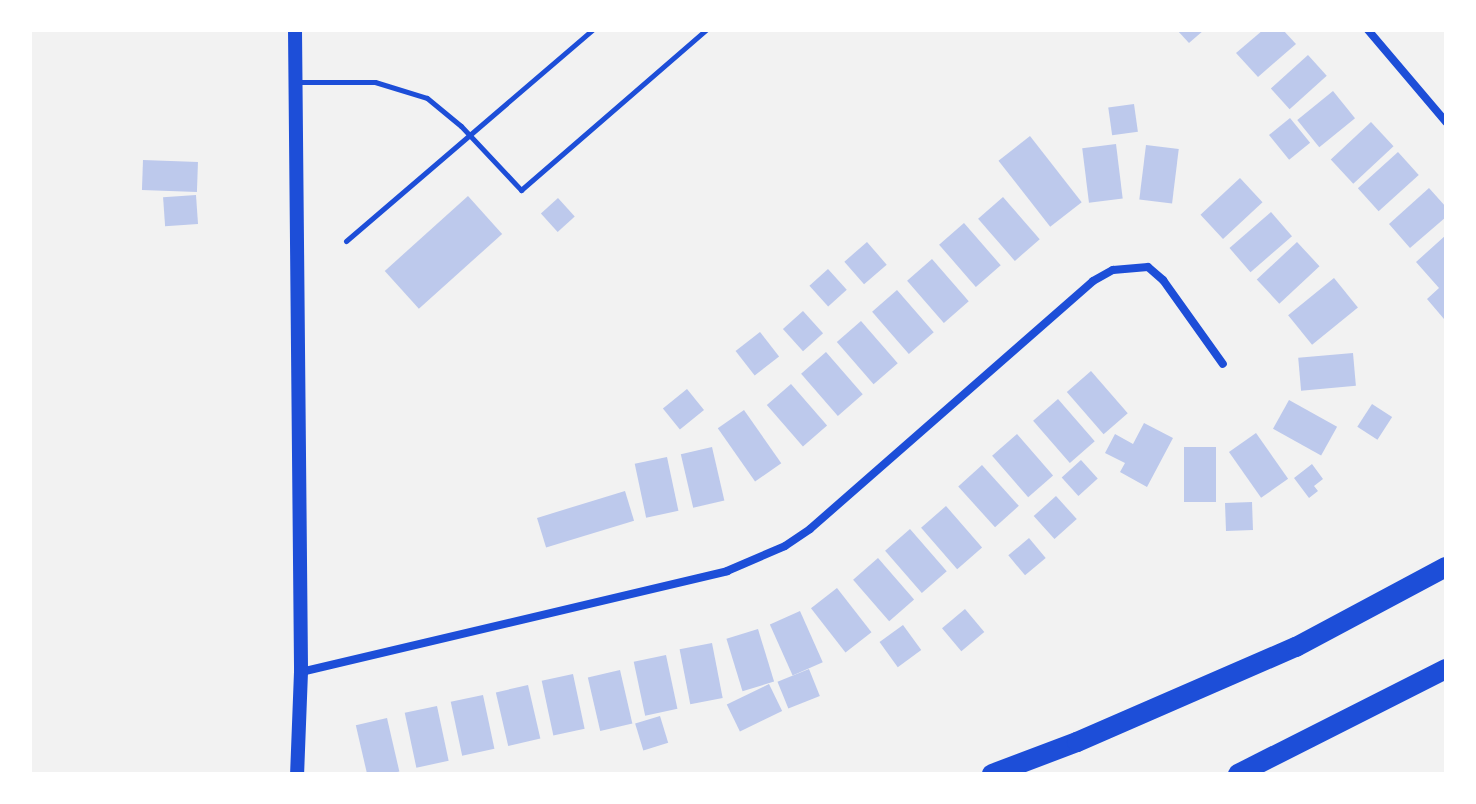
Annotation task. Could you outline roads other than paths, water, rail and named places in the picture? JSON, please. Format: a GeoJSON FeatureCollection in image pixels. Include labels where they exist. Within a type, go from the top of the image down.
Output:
{"type":"FeatureCollection","features":[{"type":"Feature","properties":{"kind":"highway"},"geometry":{"type":"LineString","coordinates":[[992,774],[1077,742],[1296,647],[1446,567]]}},
{"type":"Feature","properties":{"kind":"highway"},"geometry":{"type":"LineString","coordinates":[[1238,774],[1446,669]]}},
{"type":"Feature","properties":{"kind":"street"},"geometry":{"type":"LineString","coordinates":[[295,30],[301,672],[297,774]]}},
{"type":"Feature","properties":{"kind":"street"},"geometry":{"type":"LineString","coordinates":[[1368,30],[1446,122]]}},
{"type":"Feature","properties":{"kind":"street"},"geometry":{"type":"LineString","coordinates":[[301,672],[727,571],[785,546],[810,529],[1093,281],[1113,270],[1148,267],[1163,280],[1223,364]]}},
{"type":"Feature","properties":{"kind":"lane"},"geometry":{"type":"LineString","coordinates":[[346,241],[468,133],[592,30]]}},
{"type":"Feature","properties":{"kind":"lane"},"geometry":{"type":"LineString","coordinates":[[296,82],[375,82],[427,98],[468,133],[521,190],[706,30]]}}]}
